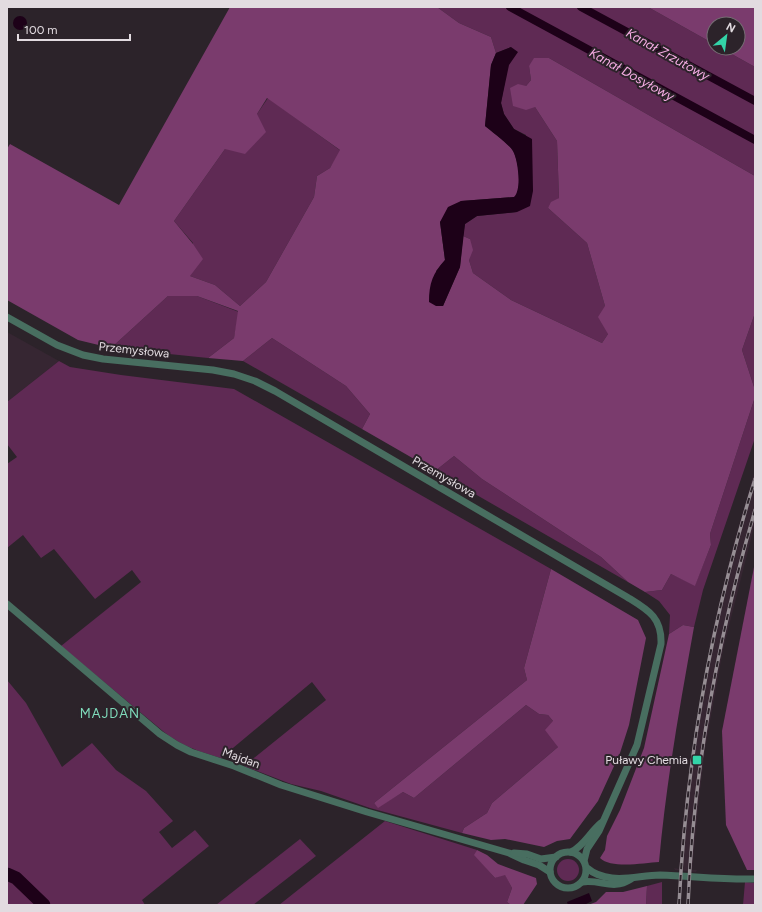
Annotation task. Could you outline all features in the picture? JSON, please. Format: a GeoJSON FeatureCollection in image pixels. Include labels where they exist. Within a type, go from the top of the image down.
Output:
{"type":"FeatureCollection","features":[{"type":"Feature","properties":{"kind":"street","name":"Przemysłowa"},"geometry":{"type":"LineString","coordinates":[[7,317],[57,345],[83,355],[103,359],[213,370],[234,374],[254,381],[275,391],[646,609],[654,616],[659,624],[661,634],[660,644],[636,745],[595,838],[587,849],[585,865]]}},
{"type":"Feature","properties":{"kind":"street","name":"Majdan"},"geometry":{"type":"LineString","coordinates":[[7,604],[160,734],[191,752],[234,766],[296,790],[509,853],[539,865],[550,872]]}},
{"type":"Feature","properties":{"kind":"street","name":"Przemysłowa"},"geometry":{"type":"LineString","coordinates":[[571,852],[582,845],[601,823]]}},
{"type":"Feature","properties":{"kind":"street"},"geometry":{"type":"LineString","coordinates":[[585,865],[586,876],[582,882],[570,888],[561,887],[555,882],[550,872],[551,864],[556,857],[563,853],[571,852],[579,855],[585,865],[598,876],[632,879],[660,875],[719,879],[755,879]]}},
{"type":"Feature","properties":{"kind":"street","name":"Majdan"},"geometry":{"type":"LineString","coordinates":[[509,853],[527,854],[541,859],[556,857]]}},
{"type":"Feature","properties":{"kind":"street"},"geometry":{"type":"LineString","coordinates":[[582,882],[592,881],[618,885],[624,884],[632,879]]}},
{"type":"Feature","properties":{"kind":"shaded area"},"geometry":{"type":"Polygon","coordinates":[[[230,7],[437,7],[459,23],[491,37],[496,53],[491,65],[485,126],[513,151],[517,161],[519,175],[518,188],[515,197],[461,201],[440,222],[445,260],[436,271],[443,306],[460,267],[463,236],[470,239],[473,250],[469,260],[473,273],[511,300],[602,343],[608,334],[598,317],[605,306],[587,243],[548,208],[551,202],[559,198],[557,141],[535,107],[526,110],[513,106],[510,88],[518,84],[526,86],[531,80],[529,66],[534,58],[549,58],[755,176],[755,313],[742,350],[755,390],[755,397],[710,534],[711,545],[695,586],[671,574],[662,590],[645,592],[628,582],[601,557],[482,479],[454,456],[435,471],[362,429],[370,414],[346,386],[272,338],[243,361],[208,358],[234,338],[238,311],[197,296],[168,296],[111,348],[78,340],[7,300],[7,149],[10,144],[119,205],[230,7]],[[267,98],[257,114],[266,132],[245,154],[225,149],[174,221],[203,259],[190,276],[215,285],[240,306],[266,282],[314,197],[317,176],[330,168],[340,150],[267,98]]]}},
{"type":"Feature","properties":{"kind":"shaded area"},"geometry":{"type":"Polygon","coordinates":[[[437,7],[648,7],[706,40],[706,56],[735,56],[755,67],[755,176],[549,58],[529,66],[531,80],[526,86],[535,107],[557,141],[559,198],[548,208],[587,243],[605,306],[608,334],[602,343],[511,300],[473,273],[469,260],[470,239],[463,236],[465,224],[477,216],[517,212],[526,135],[514,129],[504,114],[501,103],[511,47],[496,53],[491,37],[459,23],[437,7]]]}},
{"type":"Feature","properties":{"kind":"shaded area"},"geometry":{"type":"Polygon","coordinates":[[[648,7],[755,7],[755,67],[735,56],[746,56],[746,16],[706,16],[706,40],[648,7]]]}},
{"type":"Feature","properties":{"kind":"shaded area"},"geometry":{"type":"Polygon","coordinates":[[[20,16],[25,18],[27,23],[25,28],[20,30],[15,28],[13,23],[15,18],[20,16]]]}},
{"type":"Feature","properties":{"kind":"shaded area"},"geometry":{"type":"Polygon","coordinates":[[[511,47],[518,52],[509,65],[501,103],[504,114],[514,129],[532,139],[533,191],[530,206],[517,212],[477,216],[465,224],[460,267],[443,306],[436,306],[429,302],[430,289],[432,279],[437,269],[445,260],[440,222],[448,207],[461,201],[514,197],[518,188],[519,182],[515,155],[513,151],[485,126],[491,65],[496,53],[511,47]]]}},
{"type":"Feature","properties":{"kind":"shaded area"},"geometry":{"type":"Polygon","coordinates":[[[268,98],[341,151],[330,168],[317,176],[314,197],[266,282],[240,306],[215,285],[190,276],[193,243],[174,221],[225,149],[257,114],[268,98]]]}},
{"type":"Feature","properties":{"kind":"shaded area"},"geometry":{"type":"Polygon","coordinates":[[[168,296],[197,296],[239,312],[234,338],[208,358],[111,348],[168,296]]]}},
{"type":"Feature","properties":{"kind":"shaded area"},"geometry":{"type":"Polygon","coordinates":[[[755,313],[755,390],[742,350],[755,313]]]}},
{"type":"Feature","properties":{"kind":"shaded area"},"geometry":{"type":"Polygon","coordinates":[[[7,332],[59,361],[7,402],[7,332]]]}},
{"type":"Feature","properties":{"kind":"shaded area"},"geometry":{"type":"Polygon","coordinates":[[[272,338],[346,386],[370,414],[362,429],[243,361],[272,338]]]}},
{"type":"Feature","properties":{"kind":"shaded area"},"geometry":{"type":"Polygon","coordinates":[[[59,361],[70,367],[234,389],[551,569],[524,668],[527,680],[374,803],[378,807],[403,792],[414,798],[526,705],[539,714],[548,715],[553,721],[558,747],[492,803],[487,813],[464,828],[462,833],[370,808],[321,791],[291,784],[244,766],[326,700],[312,682],[221,758],[191,748],[164,732],[61,646],[141,582],[132,570],[95,599],[54,549],[41,558],[23,535],[7,548],[7,464],[17,457],[7,444],[7,402],[59,361]]]}},
{"type":"Feature","properties":{"kind":"shaded area"},"geometry":{"type":"Polygon","coordinates":[[[755,397],[755,438],[703,590],[694,627],[683,625],[669,634],[670,615],[659,601],[645,592],[662,590],[671,574],[695,585],[711,545],[710,534],[755,397]]]}},
{"type":"Feature","properties":{"kind":"shaded area"},"geometry":{"type":"Polygon","coordinates":[[[454,456],[482,479],[601,557],[628,582],[435,471],[454,456]]]}},
{"type":"Feature","properties":{"kind":"shaded area"},"geometry":{"type":"Polygon","coordinates":[[[755,470],[755,523],[723,650],[705,749],[692,870],[697,870],[696,872],[675,870],[674,868],[679,869],[690,765],[709,646],[733,546],[755,470]]]}},
{"type":"Feature","properties":{"kind":"shaded area"},"geometry":{"type":"Polygon","coordinates":[[[755,562],[755,870],[747,870],[726,825],[722,731],[755,562]]]}},
{"type":"Feature","properties":{"kind":"shaded area"},"geometry":{"type":"Polygon","coordinates":[[[551,569],[638,620],[646,638],[629,725],[620,753],[598,801],[570,839],[557,841],[544,847],[505,839],[491,840],[462,833],[464,828],[487,813],[492,803],[558,747],[545,730],[553,721],[548,715],[539,714],[526,705],[414,798],[403,792],[378,808],[374,803],[527,680],[524,668],[551,569]]]}},
{"type":"Feature","properties":{"kind":"shaded area"},"geometry":{"type":"Polygon","coordinates":[[[683,625],[694,627],[669,773],[659,862],[620,864],[605,861],[600,858],[605,850],[607,836],[620,810],[644,748],[669,634],[683,625]]]}},
{"type":"Feature","properties":{"kind":"shaded area"},"geometry":{"type":"Polygon","coordinates":[[[7,680],[26,703],[62,767],[92,743],[116,770],[146,791],[173,821],[159,832],[172,848],[195,830],[209,846],[142,900],[145,905],[7,905],[7,680]]]}},
{"type":"Feature","properties":{"kind":"shaded area"},"geometry":{"type":"Polygon","coordinates":[[[385,821],[477,850],[475,855],[495,878],[505,874],[512,888],[507,902],[511,905],[279,905],[385,821]]]}},
{"type":"Feature","properties":{"kind":"shaded area"},"geometry":{"type":"Polygon","coordinates":[[[300,839],[316,856],[253,905],[216,905],[300,839]]]}},
{"type":"Feature","properties":{"kind":"shaded area"},"geometry":{"type":"Polygon","coordinates":[[[477,850],[487,855],[498,864],[536,878],[537,884],[523,905],[511,905],[507,902],[512,888],[505,875],[495,878],[474,855],[477,850]]]}},
{"type":"Feature","properties":{"kind":"shaded area"},"geometry":{"type":"Polygon","coordinates":[[[568,859],[576,862],[579,870],[576,878],[568,881],[560,878],[557,870],[560,862],[568,859]]]}},
{"type":"Feature","properties":{"kind":"shaded area"},"geometry":{"type":"Polygon","coordinates":[[[662,882],[662,905],[646,905],[647,886],[662,882]]]}},
{"type":"Feature","properties":{"kind":"shaded area"},"geometry":{"type":"Polygon","coordinates":[[[745,882],[755,883],[755,905],[743,905],[745,882]]]}},
{"type":"Feature","properties":{"kind":"shaded area"},"geometry":{"type":"Polygon","coordinates":[[[647,886],[646,905],[588,905],[596,902],[606,892],[623,892],[647,886]]]}},
{"type":"Feature","properties":{"kind":"shaded area"},"geometry":{"type":"Polygon","coordinates":[[[589,893],[592,901],[584,905],[568,905],[567,902],[589,893]]]}},
{"type":"Feature","properties":{"kind":"waterway","name":"Kanał Dosyłowy"},"geometry":{"type":"LineString","coordinates":[[510,7],[755,140]]}},
{"type":"Feature","properties":{"kind":"waterway","name":"Kanał Zrzutowy"},"geometry":{"type":"LineString","coordinates":[[581,7],[755,101]]}},
{"type":"Feature","properties":{"kind":"waterway"},"geometry":{"type":"LineString","coordinates":[[7,874],[16,878],[44,905]]}},
{"type":"Feature","properties":{"kind":"railway"},"geometry":{"type":"LineString","coordinates":[[679,905],[688,797],[704,690],[726,584],[755,479]]}},
{"type":"Feature","properties":{"kind":"railway"},"geometry":{"type":"LineString","coordinates":[[688,905],[695,805],[710,706],[730,607],[755,510]]}},
{"type":"Feature","properties":{"kind":"place","name":"Puławy Chemia"},"geometry":{"type":"Point","coordinates":[697,760]}},
{"type":"Feature","properties":{"kind":"district","name":"MAJDAN"},"geometry":{"type":"Point","coordinates":[110,713]}}]}
